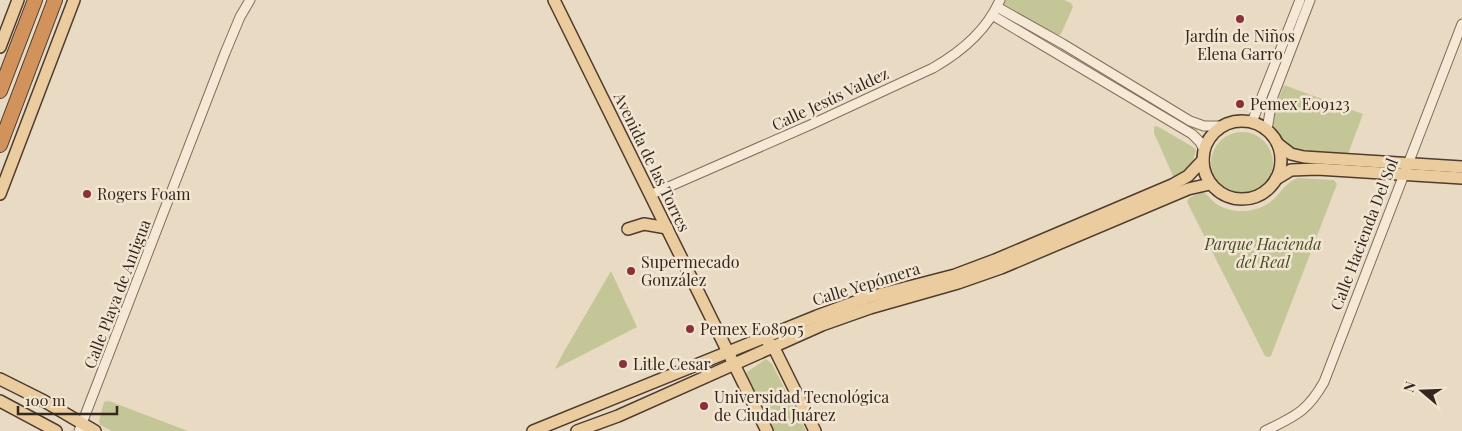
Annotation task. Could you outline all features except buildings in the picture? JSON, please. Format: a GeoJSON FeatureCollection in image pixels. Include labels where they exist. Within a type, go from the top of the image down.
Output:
{"type":"FeatureCollection","features":[{"type":"Feature","properties":{"kind":"highway"},"geometry":{"type":"LineString","coordinates":[[0,91],[35,0]]}},
{"type":"Feature","properties":{"kind":"highway"},"geometry":{"type":"LineString","coordinates":[[0,145],[55,0]]}},
{"type":"Feature","properties":{"kind":"main road"},"geometry":{"type":"LineString","coordinates":[[0,47],[18,0]]}},
{"type":"Feature","properties":{"kind":"main road"},"geometry":{"type":"LineString","coordinates":[[0,194],[74,0]]}},
{"type":"Feature","properties":{"kind":"main road","name":"Avenida de las Torres"},"geometry":{"type":"LineString","coordinates":[[554,0],[767,431]]}},
{"type":"Feature","properties":{"kind":"main road"},"geometry":{"type":"LineString","coordinates":[[1462,167],[1405,169],[1291,170],[1276,179],[1263,193],[1244,199],[1225,196],[1210,184],[1204,168],[1203,155],[1214,132],[1232,122],[1242,121],[1252,122],[1267,130],[1278,144],[1291,154],[1304,157],[1405,169],[1462,178]]}},
{"type":"Feature","properties":{"kind":"main road"},"geometry":{"type":"LineString","coordinates":[[1276,179],[1281,162],[1278,144]]}},
{"type":"Feature","properties":{"kind":"main road","name":"Calle Yepómera"},"geometry":{"type":"LineString","coordinates":[[533,431],[761,340],[774,333],[866,298],[955,275],[995,260],[1172,185],[1188,176],[1203,155]]}},
{"type":"Feature","properties":{"kind":"main road","name":"Calle Yepómera"},"geometry":{"type":"LineString","coordinates":[[576,431],[618,416],[822,325],[870,308],[958,283],[1001,268],[1188,188],[1210,184]]}},
{"type":"Feature","properties":{"kind":"main road"},"geometry":{"type":"LineString","coordinates":[[628,229],[651,224],[667,228]]}},
{"type":"Feature","properties":{"kind":"main road"},"geometry":{"type":"LineString","coordinates":[[761,340],[773,346],[815,431]]}},
{"type":"Feature","properties":{"kind":"main road"},"geometry":{"type":"LineString","coordinates":[[0,379],[44,401],[81,428],[95,431]]}},
{"type":"Feature","properties":{"kind":"main road"},"geometry":{"type":"LineString","coordinates":[[0,401],[56,431]]}},
{"type":"Feature","properties":{"kind":"street","name":"Calle Playa de Antigua"},"geometry":{"type":"LineString","coordinates":[[81,428],[225,53],[240,17],[250,0]]}},
{"type":"Feature","properties":{"kind":"street"},"geometry":{"type":"LineString","coordinates":[[1252,122],[1300,0]]}},
{"type":"Feature","properties":{"kind":"street"},"geometry":{"type":"LineString","coordinates":[[1267,130],[1272,99],[1310,0]]}},
{"type":"Feature","properties":{"kind":"street","name":"Calle Jesús Valdez"},"geometry":{"type":"LineString","coordinates":[[650,195],[810,126],[933,68],[960,50],[978,33],[996,8]]}},
{"type":"Feature","properties":{"kind":"street"},"geometry":{"type":"LineString","coordinates":[[996,8],[1071,49],[1190,121],[1204,126],[1222,126]]}},
{"type":"Feature","properties":{"kind":"street"},"geometry":{"type":"LineString","coordinates":[[996,8],[1192,134],[1200,142],[1203,155]]}},
{"type":"Feature","properties":{"kind":"street","name":"Calle Hacienda Del Sol"},"geometry":{"type":"LineString","coordinates":[[1265,431],[1301,413],[1316,397],[1324,382],[1462,24]]}},
{"type":"Feature","properties":{"kind":"green space"},"geometry":{"type":"Polygon","coordinates":[[[1005,0],[1064,0],[1071,3],[1073,7],[1061,34],[1057,36],[1004,5],[1005,0]]]}},
{"type":"Feature","properties":{"kind":"green space"},"geometry":{"type":"Polygon","coordinates":[[[1284,85],[1363,114],[1348,154],[1293,151],[1285,143],[1274,127],[1272,116],[1284,85]]]}},
{"type":"Feature","properties":{"kind":"green space"},"geometry":{"type":"Polygon","coordinates":[[[1157,126],[1196,150],[1191,167],[1177,177],[1173,176],[1154,133],[1154,127],[1157,126]]]}},
{"type":"Feature","properties":{"kind":"green space"},"geometry":{"type":"Polygon","coordinates":[[[1236,132],[1248,132],[1264,141],[1271,151],[1273,163],[1271,175],[1264,185],[1248,194],[1236,194],[1225,189],[1216,180],[1211,169],[1211,157],[1216,146],[1225,137],[1236,132]]]}},
{"type":"Feature","properties":{"kind":"green space","name":"Parque Hacienda del Real"},"geometry":{"type":"Polygon","coordinates":[[[1298,178],[1334,180],[1337,184],[1269,357],[1265,356],[1187,202],[1189,198],[1202,192],[1214,202],[1229,209],[1237,211],[1254,210],[1269,203],[1288,184],[1298,178]]]}},
{"type":"Feature","properties":{"kind":"green space"},"geometry":{"type":"Polygon","coordinates":[[[611,271],[637,327],[555,369],[562,355],[611,271]]]}},
{"type":"Feature","properties":{"kind":"green space"},"geometry":{"type":"Polygon","coordinates":[[[766,359],[772,364],[806,431],[773,431],[746,375],[747,372],[766,359]]]}},
{"type":"Feature","properties":{"kind":"green space"},"geometry":{"type":"Polygon","coordinates":[[[109,401],[188,431],[112,431],[100,425],[99,421],[104,402],[109,401]]]}},
{"type":"Feature","properties":{"kind":"place","name":"Jardín de Niños Elena Garro"},"geometry":{"type":"Point","coordinates":[1240,19]}},
{"type":"Feature","properties":{"kind":"place","name":"Pemex E09123"},"geometry":{"type":"Point","coordinates":[1240,104]}},
{"type":"Feature","properties":{"kind":"place","name":"Rogers Foam"},"geometry":{"type":"Point","coordinates":[87,194]}},
{"type":"Feature","properties":{"kind":"place","name":"Supermecado González"},"geometry":{"type":"Point","coordinates":[631,271]}},
{"type":"Feature","properties":{"kind":"place","name":"Pemex E08905"},"geometry":{"type":"Point","coordinates":[690,329]}},
{"type":"Feature","properties":{"kind":"place","name":"Litle Cesar"},"geometry":{"type":"Point","coordinates":[623,364]}},
{"type":"Feature","properties":{"kind":"place","name":"Universidad Tecnológica de Ciudad Juárez"},"geometry":{"type":"Point","coordinates":[704,406]}}]}
